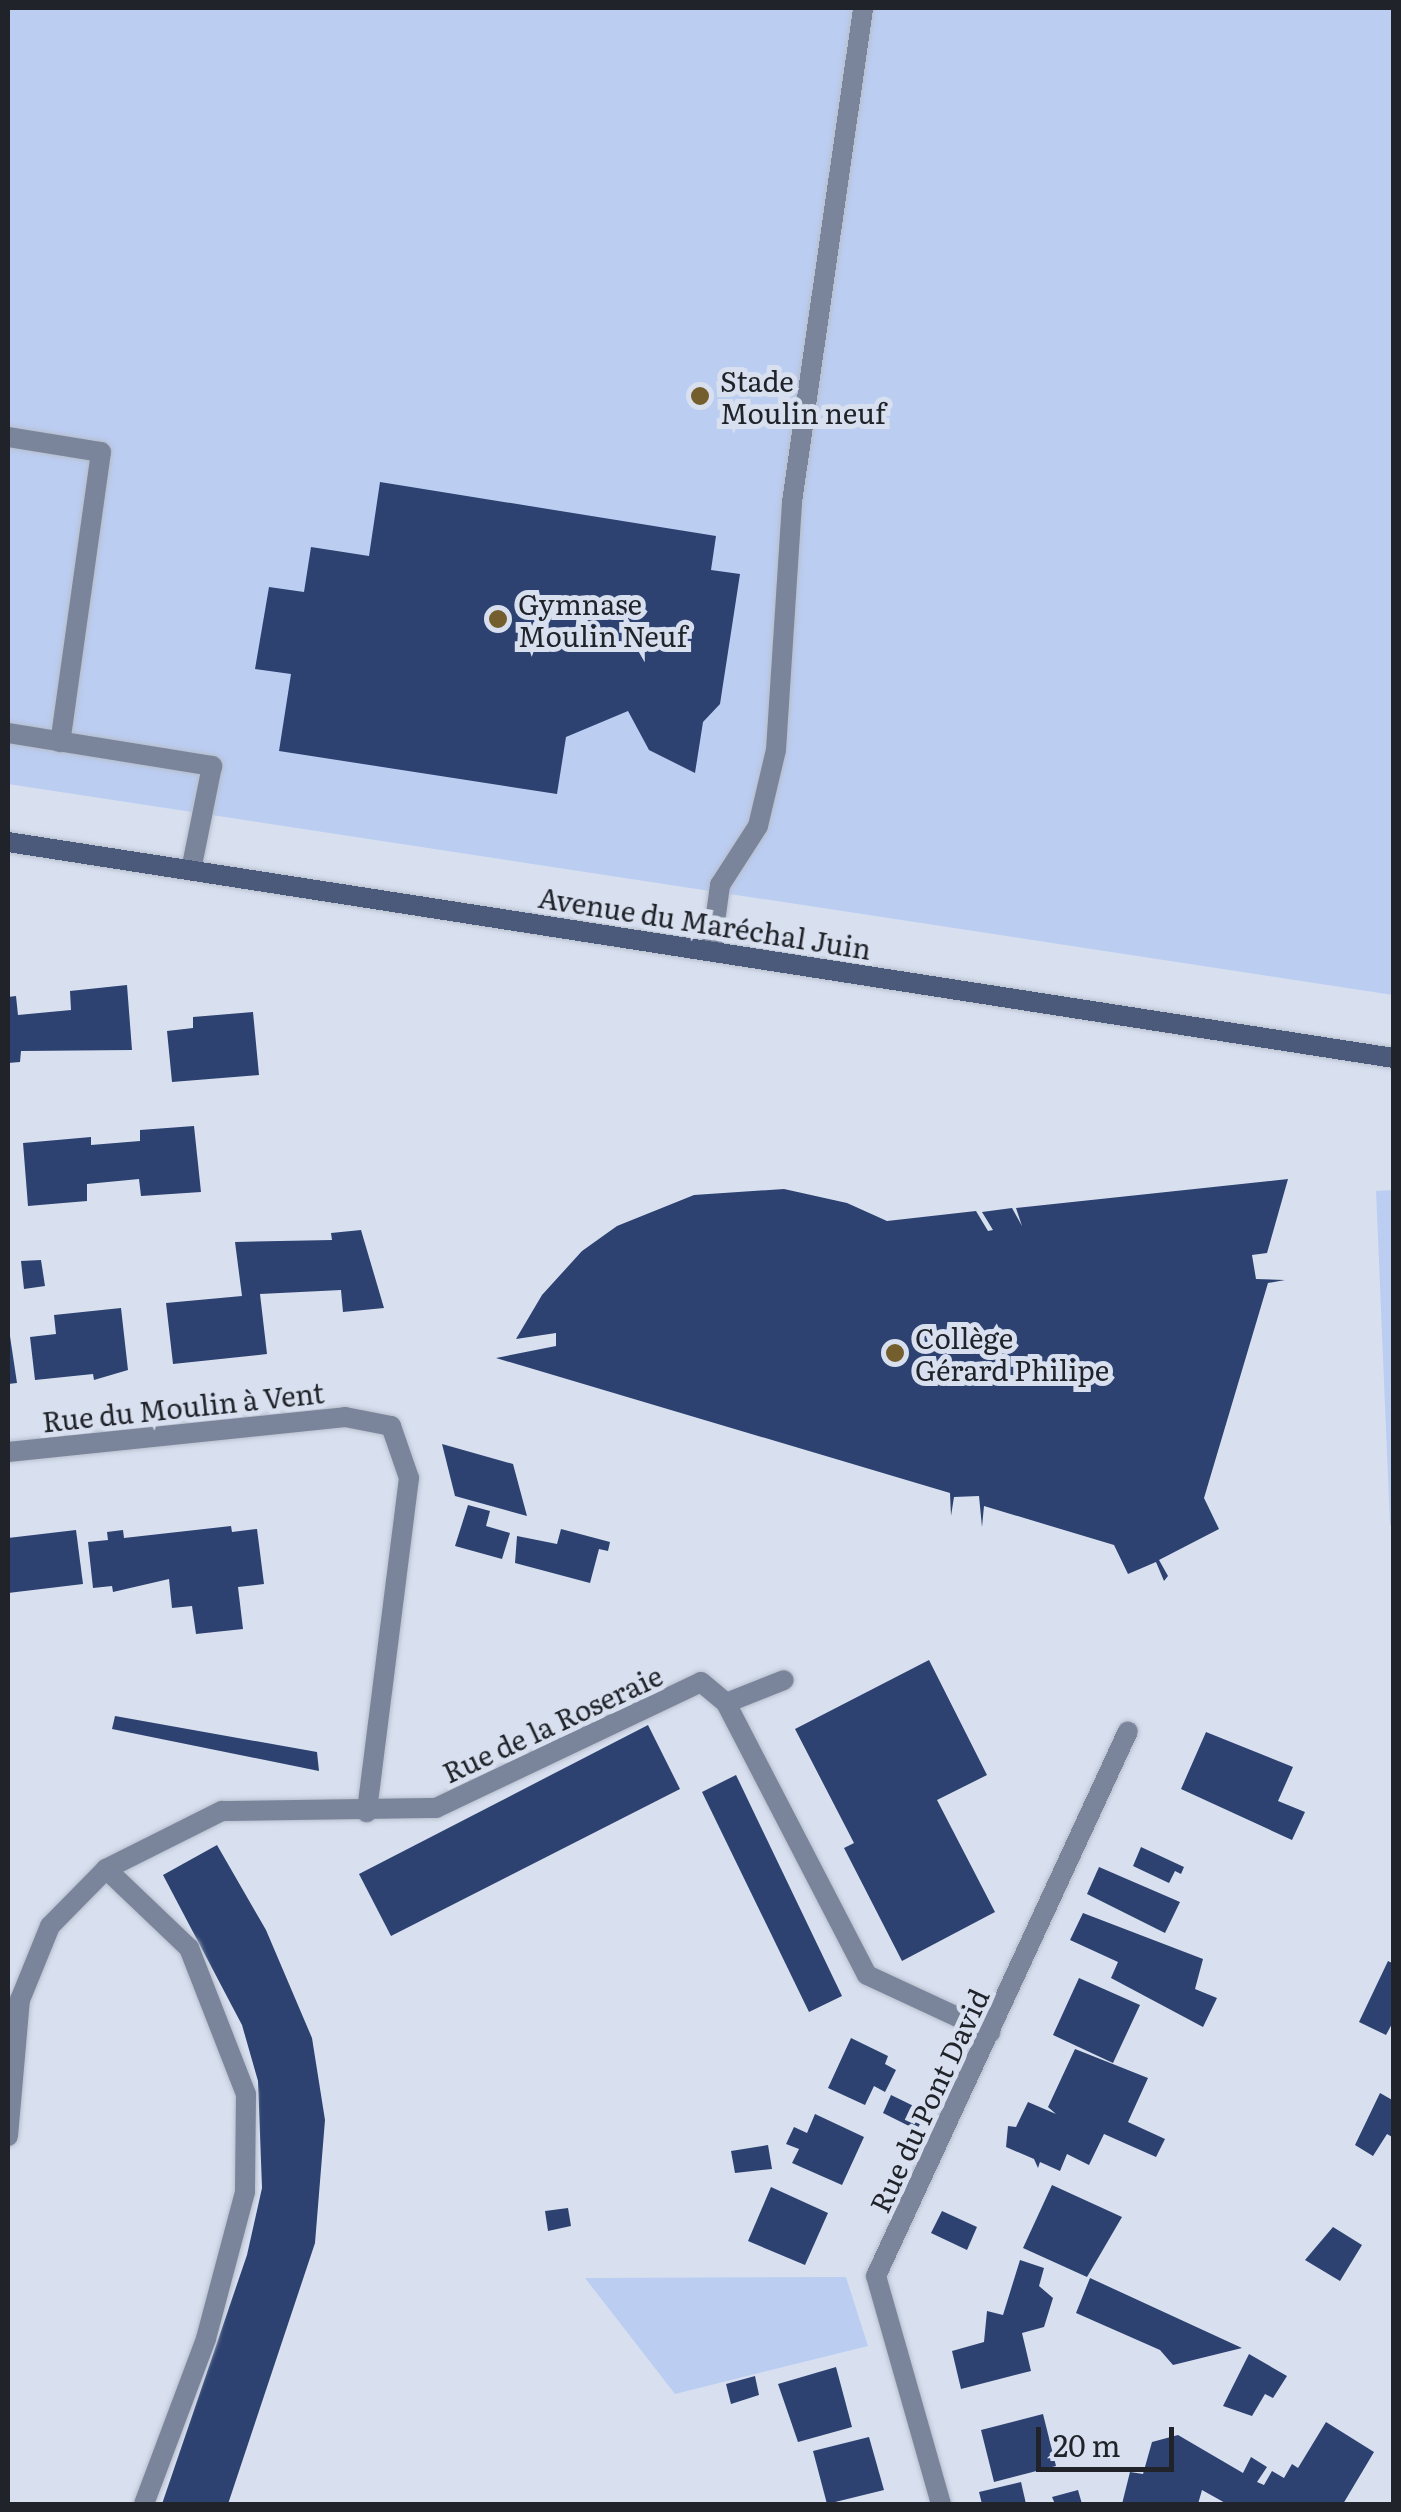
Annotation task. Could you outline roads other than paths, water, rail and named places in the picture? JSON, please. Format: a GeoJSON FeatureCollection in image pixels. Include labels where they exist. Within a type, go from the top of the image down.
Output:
{"type":"FeatureCollection","features":[{"type":"Feature","properties":{"kind":"street"},"geometry":{"type":"LineString","coordinates":[[711,951],[720,885],[758,826],[776,750],[792,502],[863,8]]}},
{"type":"Feature","properties":{"kind":"street"},"geometry":{"type":"LineString","coordinates":[[8,437],[100,452],[60,742]]}},
{"type":"Feature","properties":{"kind":"street"},"geometry":{"type":"LineString","coordinates":[[8,733],[212,766],[191,870]]}},
{"type":"Feature","properties":{"kind":"street","name":"Avenue du Maréchal Juin"},"geometry":{"type":"LineString","coordinates":[[8,842],[1394,1058]]}},
{"type":"Feature","properties":{"kind":"street","name":"Rue du Moulin à Vent"},"geometry":{"type":"LineString","coordinates":[[8,1452],[346,1416],[391,1426],[409,1478],[367,1812]]}},
{"type":"Feature","properties":{"kind":"street"},"geometry":{"type":"LineString","coordinates":[[784,1680],[726,1703],[866,1975],[990,2032]]}},
{"type":"Feature","properties":{"kind":"street","name":"Rue de la Roseraie"},"geometry":{"type":"LineString","coordinates":[[8,2136],[20,2000],[50,1926],[106,1869],[222,1811],[367,1812],[436,1808],[702,1682],[726,1703]]}},
{"type":"Feature","properties":{"kind":"street","name":"Rue du Pont David"},"geometry":{"type":"LineString","coordinates":[[942,2504],[876,2276],[1128,1731]]}},
{"type":"Feature","properties":{"kind":"street"},"geometry":{"type":"LineString","coordinates":[[106,1869],[188,1948],[246,2094],[245,2192],[206,2340],[144,2504]]}},
{"type":"Feature","properties":{"kind":"place","name":"Stade Moulin neuf"},"geometry":{"type":"Point","coordinates":[700,396]}},
{"type":"Feature","properties":{"kind":"place","name":"Gymnase Moulin Neuf"},"geometry":{"type":"Point","coordinates":[498,619]}},
{"type":"Feature","properties":{"kind":"place","name":"Collège Gérard Philipe"},"geometry":{"type":"Point","coordinates":[895,1353]}}]}
